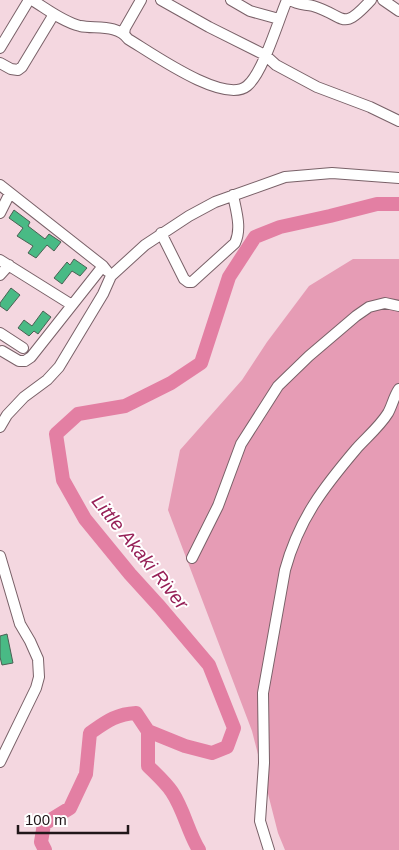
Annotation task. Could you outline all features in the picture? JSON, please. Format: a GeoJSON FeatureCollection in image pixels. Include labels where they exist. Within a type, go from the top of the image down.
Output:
{"type":"FeatureCollection","features":[{"type":"Feature","properties":{"kind":"street"},"geometry":{"type":"LineString","coordinates":[[0,48],[30,0],[69,22],[81,26],[102,27],[124,34],[128,39],[196,80],[224,90],[240,91],[257,74],[279,19],[289,0],[295,3],[314,6],[340,19],[348,20],[359,14],[371,0]]}},
{"type":"Feature","properties":{"kind":"street"},"geometry":{"type":"LineString","coordinates":[[124,34],[125,28],[141,0]]}},
{"type":"Feature","properties":{"kind":"street"},"geometry":{"type":"LineString","coordinates":[[161,0],[209,27],[265,54],[276,65],[318,87],[370,107],[399,121]]}},
{"type":"Feature","properties":{"kind":"street"},"geometry":{"type":"LineString","coordinates":[[231,0],[250,10],[279,19]]}},
{"type":"Feature","properties":{"kind":"street"},"geometry":{"type":"LineString","coordinates":[[383,0],[399,11]]}},
{"type":"Feature","properties":{"kind":"street"},"geometry":{"type":"LineString","coordinates":[[0,63],[11,69],[18,70],[22,67],[54,14]]}},
{"type":"Feature","properties":{"kind":"street"},"geometry":{"type":"LineString","coordinates":[[0,427],[7,415],[24,397],[47,380],[59,367],[103,294],[111,276],[145,245],[188,216],[233,195],[285,177],[302,174],[332,173],[399,178]]}},
{"type":"Feature","properties":{"kind":"street"},"geometry":{"type":"LineString","coordinates":[[0,186],[103,266],[111,276]]}},
{"type":"Feature","properties":{"kind":"street"},"geometry":{"type":"LineString","coordinates":[[0,213],[10,193]]}},
{"type":"Feature","properties":{"kind":"street"},"geometry":{"type":"LineString","coordinates":[[161,233],[184,279],[192,282],[235,243],[239,228],[233,195]]}},
{"type":"Feature","properties":{"kind":"street"},"geometry":{"type":"LineString","coordinates":[[0,276],[4,262],[72,305]]}},
{"type":"Feature","properties":{"kind":"street"},"geometry":{"type":"LineString","coordinates":[[2,351],[19,361],[25,361],[31,357],[103,266]]}},
{"type":"Feature","properties":{"kind":"street"},"geometry":{"type":"LineString","coordinates":[[192,558],[218,506],[241,444],[278,386],[309,356],[369,307],[385,303],[399,306]]}},
{"type":"Feature","properties":{"kind":"street"},"geometry":{"type":"LineString","coordinates":[[0,333],[23,348]]}},
{"type":"Feature","properties":{"kind":"street"},"geometry":{"type":"LineString","coordinates":[[269,850],[260,820],[264,764],[263,693],[287,561],[301,525],[312,505],[384,417],[399,389]]}},
{"type":"Feature","properties":{"kind":"street"},"geometry":{"type":"LineString","coordinates":[[0,556],[20,624],[38,659],[39,668],[36,688],[0,762]]}},
{"type":"Feature","properties":{"kind":"shaded area"},"geometry":{"type":"Polygon","coordinates":[[[353,259],[399,259],[399,850],[285,850],[278,833],[252,731],[168,510],[180,450],[242,380],[267,342],[309,286],[353,259]]]}},
{"type":"Feature","properties":{"kind":"building"},"geometry":{"type":"Polygon","coordinates":[[[14,210],[30,222],[28,226],[45,239],[49,234],[61,242],[54,251],[47,245],[36,258],[28,253],[33,246],[17,236],[23,228],[9,218],[14,210]]]}},
{"type":"Feature","properties":{"kind":"building"},"geometry":{"type":"Polygon","coordinates":[[[74,259],[87,268],[80,276],[72,271],[62,284],[54,278],[67,262],[70,265],[74,259]]]}},
{"type":"Feature","properties":{"kind":"building"},"geometry":{"type":"Polygon","coordinates":[[[11,288],[20,295],[7,311],[0,306],[0,303],[11,288]]]}},
{"type":"Feature","properties":{"kind":"building"},"geometry":{"type":"Polygon","coordinates":[[[43,311],[51,317],[38,334],[34,331],[29,336],[18,328],[24,320],[32,326],[43,311]]]}},
{"type":"Feature","properties":{"kind":"building"},"geometry":{"type":"Polygon","coordinates":[[[7,634],[13,663],[2,665],[0,636],[7,634]]]}},
{"type":"Feature","properties":{"kind":"waterway","name":"Little Akaki River"},"geometry":{"type":"LineString","coordinates":[[45,850],[41,842],[44,824],[70,808],[86,774],[90,733],[101,725],[111,719],[136,713],[148,731],[185,746],[212,753],[227,747],[234,728],[209,665],[85,519],[63,480],[56,434],[78,414],[125,406],[171,383],[201,363],[229,277],[255,237],[280,227],[377,204],[399,204]]}},
{"type":"Feature","properties":{"kind":"waterway"},"geometry":{"type":"LineString","coordinates":[[148,731],[148,766],[172,792],[199,850]]}}]}
